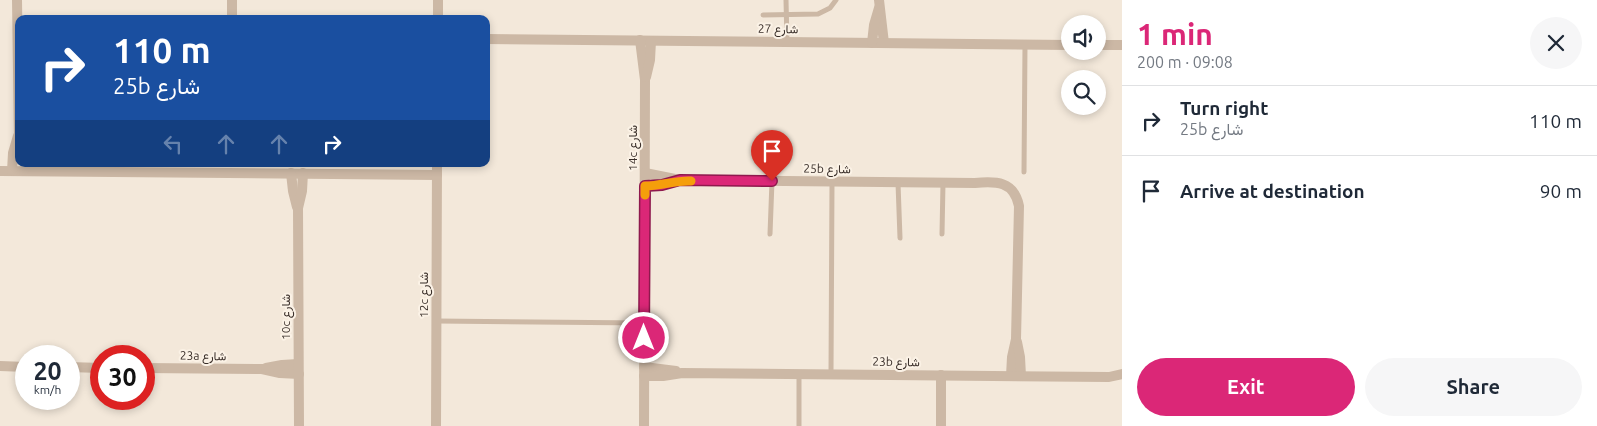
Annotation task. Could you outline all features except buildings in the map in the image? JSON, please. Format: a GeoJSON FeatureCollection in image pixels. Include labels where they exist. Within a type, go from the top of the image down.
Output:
{"type":"FeatureCollection","features":[{"type":"Feature","properties":{"kind":"street"},"geometry":{"type":"LineString","coordinates":[[17,0],[17,15]]}},
{"type":"Feature","properties":{"kind":"street"},"geometry":{"type":"LineString","coordinates":[[232,0],[232,15]]}},
{"type":"Feature","properties":{"kind":"street"},"geometry":{"type":"LineString","coordinates":[[438,0],[438,15]]}},
{"type":"Feature","properties":{"kind":"street"},"geometry":{"type":"LineString","coordinates":[[872,43],[879,4]]}},
{"type":"Feature","properties":{"kind":"street"},"geometry":{"type":"LineString","coordinates":[[879,4],[884,43]]}},
{"type":"Feature","properties":{"kind":"street","name":"شارع 27"},"geometry":{"type":"LineString","coordinates":[[490,39],[1061,45]]}},
{"type":"Feature","properties":{"kind":"street","name":"14c شارع"},"geometry":{"type":"LineString","coordinates":[[640,40],[646,80],[644,426]]}},
{"type":"Feature","properties":{"kind":"street","name":"14c شارع"},"geometry":{"type":"LineString","coordinates":[[646,80],[651,41]]}},
{"type":"Feature","properties":{"kind":"street"},"geometry":{"type":"LineString","coordinates":[[1106,45],[1122,45]]}},
{"type":"Feature","properties":{"kind":"street"},"geometry":{"type":"LineString","coordinates":[[12,171],[15,147]]}},
{"type":"Feature","properties":{"kind":"street"},"geometry":{"type":"LineString","coordinates":[[0,171],[12,171],[24,167],[231,168],[303,174],[437,175]]}},
{"type":"Feature","properties":{"kind":"street","name":"12c شارع"},"geometry":{"type":"LineString","coordinates":[[436,426],[437,167]]}},
{"type":"Feature","properties":{"kind":"street","name":"10c شارع"},"geometry":{"type":"LineString","coordinates":[[291,173],[292,191],[298,208]]}},
{"type":"Feature","properties":{"kind":"street","name":"25b شارع"},"geometry":{"type":"LineString","coordinates":[[645,173],[680,180],[975,183],[998,189],[1008,196],[1014,207],[1017,224],[1016,339],[1012,357],[1016,376]]}},
{"type":"Feature","properties":{"kind":"street","name":"10c شارع"},"geometry":{"type":"LineString","coordinates":[[299,426],[298,208],[303,174]]}},
{"type":"Feature","properties":{"kind":"street","name":"25b شارع"},"geometry":{"type":"LineString","coordinates":[[645,186],[662,185],[680,180]]}},
{"type":"Feature","properties":{"kind":"street"},"geometry":{"type":"LineString","coordinates":[[0,366],[15,367]]}},
{"type":"Feature","properties":{"kind":"street","name":"23a شارع"},"geometry":{"type":"LineString","coordinates":[[155,368],[262,369],[280,373],[299,369]]}},
{"type":"Feature","properties":{"kind":"street","name":"23b شارع"},"geometry":{"type":"LineString","coordinates":[[644,371],[664,376],[682,373],[831,374],[1109,377],[1122,380]]}},
{"type":"Feature","properties":{"kind":"street","name":"23b شارع"},"geometry":{"type":"LineString","coordinates":[[1109,377],[1122,374]]}},
{"type":"Feature","properties":{"kind":"street"},"geometry":{"type":"LineString","coordinates":[[940,375],[940,426]]}},
{"type":"Feature","properties":{"kind":"lane"},"geometry":{"type":"LineString","coordinates":[[786,0],[787,42]]}},
{"type":"Feature","properties":{"kind":"lane"},"geometry":{"type":"LineString","coordinates":[[763,15],[822,13],[830,8],[836,0]]}},
{"type":"Feature","properties":{"kind":"lane"},"geometry":{"type":"LineString","coordinates":[[1024,172],[1025,44]]}},
{"type":"Feature","properties":{"kind":"lane"},"geometry":{"type":"LineString","coordinates":[[770,234],[772,181]]}},
{"type":"Feature","properties":{"kind":"lane"},"geometry":{"type":"LineString","coordinates":[[831,374],[832,182]]}},
{"type":"Feature","properties":{"kind":"lane"},"geometry":{"type":"LineString","coordinates":[[898,183],[900,238]]}},
{"type":"Feature","properties":{"kind":"lane"},"geometry":{"type":"LineString","coordinates":[[942,234],[944,183]]}},
{"type":"Feature","properties":{"kind":"lane"},"geometry":{"type":"LineString","coordinates":[[436,321],[644,323]]}},
{"type":"Feature","properties":{"kind":"lane"},"geometry":{"type":"LineString","coordinates":[[799,374],[799,426]]}},
{"type":"Feature","properties":{"kind":"slow traffic"},"geometry":{"type":"LineString","coordinates":[[645,195],[645,186],[662,185],[680,180],[691,181]]}},
{"type":"Feature","properties":{"kind":"route"},"geometry":{"type":"LineString","coordinates":[[644,338],[645,186],[662,185],[680,180],[772,181]]}}]}
